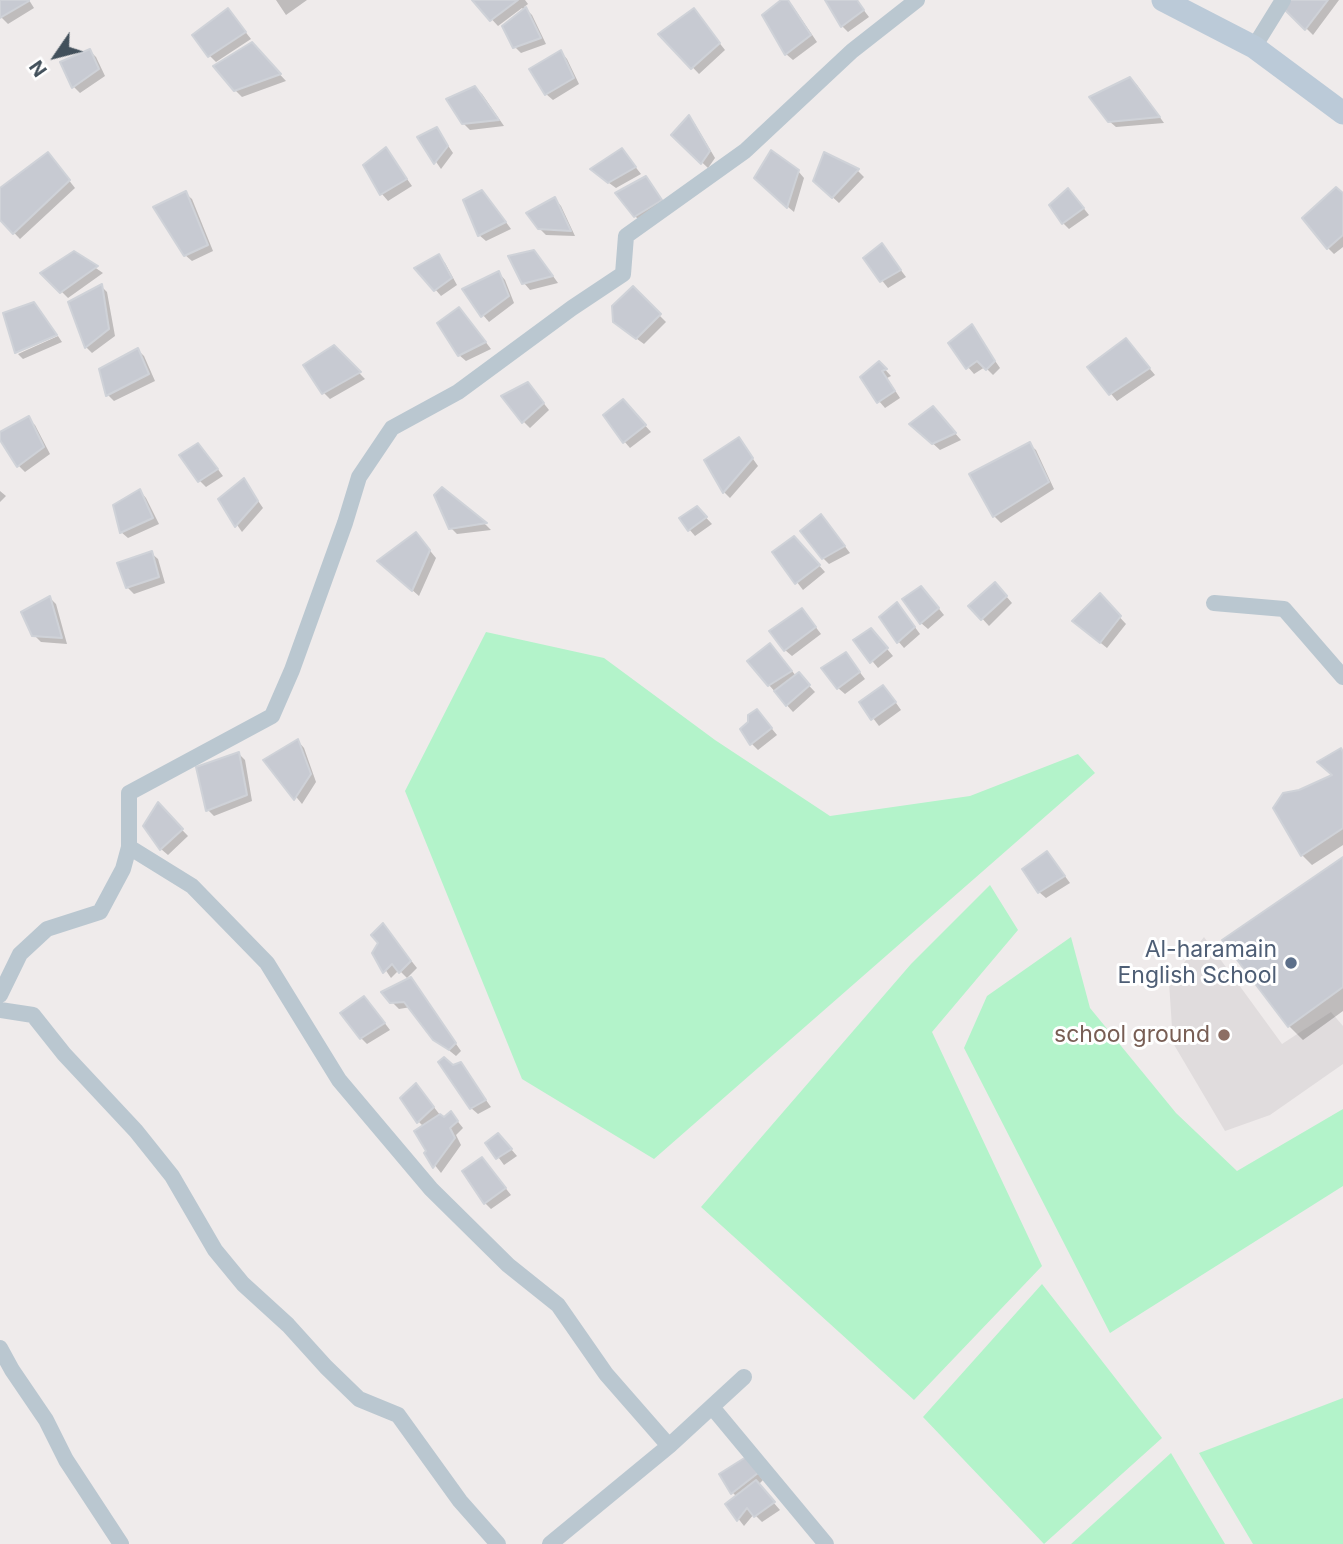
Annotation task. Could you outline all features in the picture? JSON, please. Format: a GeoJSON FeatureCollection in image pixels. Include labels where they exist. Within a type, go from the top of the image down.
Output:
{"type":"FeatureCollection","features":[{"type":"Feature","properties":{"kind":"main road"},"geometry":{"type":"LineString","coordinates":[[1163,0],[1254,47],[1343,113]]}},
{"type":"Feature","properties":{"kind":"street"},"geometry":{"type":"LineString","coordinates":[[0,995],[20,954],[47,929],[100,912],[123,869],[129,847],[129,793],[272,716],[292,670],[359,477],[392,428],[458,392],[572,308],[624,274],[626,236],[745,151],[852,51],[917,0]]}},
{"type":"Feature","properties":{"kind":"street"},"geometry":{"type":"LineString","coordinates":[[1254,47],[1283,0]]}},
{"type":"Feature","properties":{"kind":"street"},"geometry":{"type":"LineString","coordinates":[[1214,603],[1284,609],[1343,677]]}},
{"type":"Feature","properties":{"kind":"street"},"geometry":{"type":"LineString","coordinates":[[129,847],[192,886],[267,963],[339,1080],[431,1189],[508,1265],[558,1305],[606,1374],[669,1446]]}},
{"type":"Feature","properties":{"kind":"street"},"geometry":{"type":"LineString","coordinates":[[0,1010],[33,1015],[64,1054],[136,1131],[172,1176],[215,1250],[243,1284],[288,1325],[359,1399],[398,1415],[460,1501],[498,1544]]}},
{"type":"Feature","properties":{"kind":"street"},"geometry":{"type":"LineString","coordinates":[[0,1348],[46,1420],[66,1460],[121,1544]]}},
{"type":"Feature","properties":{"kind":"street"},"geometry":{"type":"LineString","coordinates":[[550,1544],[669,1446],[744,1377]]}},
{"type":"Feature","properties":{"kind":"street"},"geometry":{"type":"LineString","coordinates":[[712,1407],[826,1544]]}},
{"type":"Feature","properties":{"kind":"shaded area","name":"school ground"},"geometry":{"type":"Polygon","coordinates":[[[1204,937],[1282,1044],[1331,1012],[1343,1026],[1343,1064],[1270,1115],[1225,1131],[1173,1043],[1169,982],[1204,937]]]}},
{"type":"Feature","properties":{"kind":"green space"},"geometry":{"type":"Polygon","coordinates":[[[486,632],[604,658],[715,740],[830,816],[970,796],[1078,754],[1095,773],[654,1159],[522,1079],[405,791],[486,632]]]}},
{"type":"Feature","properties":{"kind":"green space"},"geometry":{"type":"Polygon","coordinates":[[[990,885],[1018,930],[932,1032],[1042,1266],[914,1400],[701,1207],[911,964],[990,885]]]}},
{"type":"Feature","properties":{"kind":"green space"},"geometry":{"type":"Polygon","coordinates":[[[1071,937],[1090,1008],[1176,1113],[1237,1171],[1343,1109],[1343,1186],[1110,1333],[964,1048],[987,996],[1071,937]]]}},
{"type":"Feature","properties":{"kind":"green space"},"geometry":{"type":"Polygon","coordinates":[[[1042,1284],[1162,1438],[1044,1544],[923,1417],[1042,1284]]]}},
{"type":"Feature","properties":{"kind":"green space"},"geometry":{"type":"Polygon","coordinates":[[[1343,1398],[1343,1544],[1253,1544],[1199,1453],[1343,1398]]]}},
{"type":"Feature","properties":{"kind":"green space"},"geometry":{"type":"Polygon","coordinates":[[[1171,1453],[1225,1544],[1071,1544],[1171,1453]]]}},
{"type":"Feature","properties":{"kind":"building"},"geometry":{"type":"Polygon","coordinates":[[[0,0],[29,0],[29,1],[0,18],[0,0]]]}},
{"type":"Feature","properties":{"kind":"building"},"geometry":{"type":"Polygon","coordinates":[[[472,0],[518,0],[490,21],[472,0]]]}},
{"type":"Feature","properties":{"kind":"building"},"geometry":{"type":"Polygon","coordinates":[[[781,0],[788,0],[811,35],[785,55],[762,15],[781,0]]]}},
{"type":"Feature","properties":{"kind":"building"},"geometry":{"type":"Polygon","coordinates":[[[825,0],[857,0],[864,10],[841,27],[825,0]]]}},
{"type":"Feature","properties":{"kind":"building"},"geometry":{"type":"Polygon","coordinates":[[[1290,0],[1328,0],[1305,30],[1284,9],[1290,0]]]}},
{"type":"Feature","properties":{"kind":"building"},"geometry":{"type":"Polygon","coordinates":[[[526,7],[541,38],[513,48],[502,26],[526,7]]]}},
{"type":"Feature","properties":{"kind":"building"},"geometry":{"type":"Polygon","coordinates":[[[228,8],[246,32],[208,57],[192,35],[228,8]]]}},
{"type":"Feature","properties":{"kind":"building"},"geometry":{"type":"Polygon","coordinates":[[[694,8],[720,43],[691,69],[658,34],[694,8]]]}},
{"type":"Feature","properties":{"kind":"building"},"geometry":{"type":"Polygon","coordinates":[[[252,42],[281,74],[234,91],[213,66],[252,42]]]}},
{"type":"Feature","properties":{"kind":"building"},"geometry":{"type":"Polygon","coordinates":[[[90,49],[99,69],[72,88],[60,62],[90,49]]]}},
{"type":"Feature","properties":{"kind":"building"},"geometry":{"type":"Polygon","coordinates":[[[561,50],[574,78],[545,95],[529,69],[561,50]]]}},
{"type":"Feature","properties":{"kind":"building"},"geometry":{"type":"Polygon","coordinates":[[[1130,77],[1160,117],[1108,122],[1089,97],[1130,77]]]}},
{"type":"Feature","properties":{"kind":"building"},"geometry":{"type":"Polygon","coordinates":[[[475,86],[499,120],[462,124],[446,99],[475,86]]]}},
{"type":"Feature","properties":{"kind":"building"},"geometry":{"type":"Polygon","coordinates":[[[689,115],[710,151],[701,164],[671,135],[689,115]]]}},
{"type":"Feature","properties":{"kind":"building"},"geometry":{"type":"Polygon","coordinates":[[[437,127],[448,146],[434,164],[417,137],[437,127]]]}},
{"type":"Feature","properties":{"kind":"building"},"geometry":{"type":"Polygon","coordinates":[[[386,147],[407,179],[380,195],[363,165],[386,147]]]}},
{"type":"Feature","properties":{"kind":"building"},"geometry":{"type":"Polygon","coordinates":[[[622,148],[636,167],[608,183],[590,169],[622,148]]]}},
{"type":"Feature","properties":{"kind":"building"},"geometry":{"type":"Polygon","coordinates":[[[771,150],[799,170],[787,208],[754,178],[771,150]]]}},
{"type":"Feature","properties":{"kind":"building"},"geometry":{"type":"Polygon","coordinates":[[[48,152],[70,180],[13,234],[0,220],[0,188],[48,152]]]}},
{"type":"Feature","properties":{"kind":"building"},"geometry":{"type":"Polygon","coordinates":[[[824,152],[859,169],[832,198],[813,181],[824,152]]]}},
{"type":"Feature","properties":{"kind":"building"},"geometry":{"type":"Polygon","coordinates":[[[646,176],[662,200],[634,217],[615,193],[646,176]]]}},
{"type":"Feature","properties":{"kind":"building"},"geometry":{"type":"Polygon","coordinates":[[[1336,187],[1343,193],[1343,235],[1327,249],[1302,218],[1336,187]]]}},
{"type":"Feature","properties":{"kind":"building"},"geometry":{"type":"Polygon","coordinates":[[[1068,188],[1084,208],[1062,224],[1049,205],[1068,188]]]}},
{"type":"Feature","properties":{"kind":"building"},"geometry":{"type":"Polygon","coordinates":[[[482,190],[506,222],[478,236],[463,200],[482,190]]]}},
{"type":"Feature","properties":{"kind":"building"},"geometry":{"type":"Polygon","coordinates":[[[186,191],[208,245],[184,256],[153,207],[186,191]]]}},
{"type":"Feature","properties":{"kind":"building"},"geometry":{"type":"Polygon","coordinates":[[[555,197],[571,231],[538,229],[526,213],[555,197]]]}},
{"type":"Feature","properties":{"kind":"building"},"geometry":{"type":"Polygon","coordinates":[[[882,243],[901,270],[880,282],[863,258],[882,243]]]}},
{"type":"Feature","properties":{"kind":"building"},"geometry":{"type":"Polygon","coordinates":[[[534,250],[553,276],[522,284],[508,256],[534,250]]]}},
{"type":"Feature","properties":{"kind":"building"},"geometry":{"type":"Polygon","coordinates":[[[74,251],[98,266],[60,293],[40,273],[74,251]]]}},
{"type":"Feature","properties":{"kind":"building"},"geometry":{"type":"Polygon","coordinates":[[[439,254],[452,278],[434,291],[414,268],[439,254]]]}},
{"type":"Feature","properties":{"kind":"building"},"geometry":{"type":"Polygon","coordinates":[[[499,271],[509,296],[481,317],[462,289],[499,271]]]}},
{"type":"Feature","properties":{"kind":"building"},"geometry":{"type":"Polygon","coordinates":[[[102,284],[109,329],[85,348],[68,302],[102,284]]]}},
{"type":"Feature","properties":{"kind":"building"},"geometry":{"type":"Polygon","coordinates":[[[633,286],[661,314],[636,339],[613,322],[612,306],[633,286]]]}},
{"type":"Feature","properties":{"kind":"building"},"geometry":{"type":"Polygon","coordinates":[[[34,302],[57,335],[15,353],[3,313],[34,302]]]}},
{"type":"Feature","properties":{"kind":"building"},"geometry":{"type":"Polygon","coordinates":[[[459,307],[486,342],[458,356],[437,323],[459,307]]]}},
{"type":"Feature","properties":{"kind":"building"},"geometry":{"type":"Polygon","coordinates":[[[972,324],[995,361],[986,370],[977,361],[966,369],[948,343],[972,324]]]}},
{"type":"Feature","properties":{"kind":"building"},"geometry":{"type":"Polygon","coordinates":[[[1126,338],[1150,368],[1109,395],[1087,367],[1126,338]]]}},
{"type":"Feature","properties":{"kind":"building"},"geometry":{"type":"Polygon","coordinates":[[[334,345],[361,372],[322,394],[303,365],[334,345]]]}},
{"type":"Feature","properties":{"kind":"building"},"geometry":{"type":"Polygon","coordinates":[[[138,348],[149,374],[106,396],[99,369],[138,348]]]}},
{"type":"Feature","properties":{"kind":"building"},"geometry":{"type":"Polygon","coordinates":[[[879,361],[887,369],[882,371],[895,391],[877,403],[860,377],[879,361]]]}},
{"type":"Feature","properties":{"kind":"building"},"geometry":{"type":"Polygon","coordinates":[[[528,382],[544,403],[522,423],[501,396],[528,382]]]}},
{"type":"Feature","properties":{"kind":"building"},"geometry":{"type":"Polygon","coordinates":[[[623,399],[646,425],[623,443],[603,415],[623,399]]]}},
{"type":"Feature","properties":{"kind":"building"},"geometry":{"type":"Polygon","coordinates":[[[933,406],[956,433],[932,444],[909,424],[933,406]]]}},
{"type":"Feature","properties":{"kind":"building"},"geometry":{"type":"Polygon","coordinates":[[[29,416],[44,447],[17,467],[0,440],[0,432],[29,416]]]}},
{"type":"Feature","properties":{"kind":"building"},"geometry":{"type":"Polygon","coordinates":[[[739,437],[753,458],[723,493],[704,460],[739,437]]]}},
{"type":"Feature","properties":{"kind":"building"},"geometry":{"type":"Polygon","coordinates":[[[1030,442],[1049,482],[993,517],[969,474],[1030,442]]]}},
{"type":"Feature","properties":{"kind":"building"},"geometry":{"type":"Polygon","coordinates":[[[198,443],[218,469],[198,482],[179,455],[198,443]]]}},
{"type":"Feature","properties":{"kind":"building"},"geometry":{"type":"Polygon","coordinates":[[[244,478],[258,501],[235,527],[218,499],[244,478]]]}},
{"type":"Feature","properties":{"kind":"building"},"geometry":{"type":"Polygon","coordinates":[[[442,487],[487,523],[449,529],[434,495],[442,487]]]}},
{"type":"Feature","properties":{"kind":"building"},"geometry":{"type":"Polygon","coordinates":[[[140,489],[153,518],[120,533],[113,505],[140,489]]]}},
{"type":"Feature","properties":{"kind":"building"},"geometry":{"type":"Polygon","coordinates":[[[697,506],[707,517],[688,531],[679,518],[697,506]]]}},
{"type":"Feature","properties":{"kind":"building"},"geometry":{"type":"Polygon","coordinates":[[[821,514],[845,546],[822,559],[800,531],[821,514]]]}},
{"type":"Feature","properties":{"kind":"building"},"geometry":{"type":"Polygon","coordinates":[[[416,532],[430,550],[412,591],[377,561],[416,532]]]}},
{"type":"Feature","properties":{"kind":"building"},"geometry":{"type":"Polygon","coordinates":[[[794,536],[820,565],[795,584],[772,552],[794,536]]]}},
{"type":"Feature","properties":{"kind":"building"},"geometry":{"type":"Polygon","coordinates":[[[152,551],[159,577],[126,588],[117,563],[152,551]]]}},
{"type":"Feature","properties":{"kind":"building"},"geometry":{"type":"Polygon","coordinates":[[[995,582],[1007,596],[981,620],[968,606],[995,582]]]}},
{"type":"Feature","properties":{"kind":"building"},"geometry":{"type":"Polygon","coordinates":[[[921,586],[939,608],[920,624],[902,599],[921,586]]]}},
{"type":"Feature","properties":{"kind":"building"},"geometry":{"type":"Polygon","coordinates":[[[1100,593],[1121,616],[1100,643],[1072,621],[1100,593]]]}},
{"type":"Feature","properties":{"kind":"building"},"geometry":{"type":"Polygon","coordinates":[[[50,596],[62,638],[32,636],[21,612],[50,596]]]}},
{"type":"Feature","properties":{"kind":"building"},"geometry":{"type":"Polygon","coordinates":[[[897,602],[915,627],[897,643],[879,617],[897,602]]]}},
{"type":"Feature","properties":{"kind":"building"},"geometry":{"type":"Polygon","coordinates":[[[802,608],[816,627],[784,651],[769,631],[802,608]]]}},
{"type":"Feature","properties":{"kind":"building"},"geometry":{"type":"Polygon","coordinates":[[[871,628],[888,648],[870,663],[853,640],[871,628]]]}},
{"type":"Feature","properties":{"kind":"building"},"geometry":{"type":"Polygon","coordinates":[[[770,643],[792,671],[768,686],[747,661],[770,643]]]}},
{"type":"Feature","properties":{"kind":"building"},"geometry":{"type":"Polygon","coordinates":[[[846,652],[860,672],[837,689],[821,668],[846,652]]]}},
{"type":"Feature","properties":{"kind":"building"},"geometry":{"type":"Polygon","coordinates":[[[799,672],[810,685],[786,706],[774,691],[799,672]]]}},
{"type":"Feature","properties":{"kind":"building"},"geometry":{"type":"Polygon","coordinates":[[[883,685],[896,702],[871,720],[859,702],[883,685]]]}},
{"type":"Feature","properties":{"kind":"building"},"geometry":{"type":"Polygon","coordinates":[[[757,709],[772,728],[750,745],[740,729],[748,722],[748,715],[757,709]]]}},
{"type":"Feature","properties":{"kind":"building"},"geometry":{"type":"Polygon","coordinates":[[[298,739],[311,774],[294,800],[263,760],[298,739]]]}},
{"type":"Feature","properties":{"kind":"building"},"geometry":{"type":"Polygon","coordinates":[[[1341,748],[1343,828],[1301,856],[1273,808],[1283,793],[1299,790],[1332,775],[1317,762],[1341,748]]]}},
{"type":"Feature","properties":{"kind":"building"},"geometry":{"type":"Polygon","coordinates":[[[239,752],[247,795],[206,811],[196,767],[239,752]]]}},
{"type":"Feature","properties":{"kind":"building"},"geometry":{"type":"Polygon","coordinates":[[[158,802],[183,829],[160,850],[143,826],[158,802]]]}},
{"type":"Feature","properties":{"kind":"building"},"geometry":{"type":"Polygon","coordinates":[[[1047,851],[1065,876],[1038,893],[1022,869],[1047,851]]]}},
{"type":"Feature","properties":{"kind":"building","name":"Al-haramain English School"},"geometry":{"type":"Polygon","coordinates":[[[1343,857],[1343,987],[1288,1027],[1222,940],[1343,857]]]}},
{"type":"Feature","properties":{"kind":"building"},"geometry":{"type":"Polygon","coordinates":[[[383,923],[411,961],[399,973],[392,964],[383,973],[372,953],[378,943],[371,935],[383,923]]]}},
{"type":"Feature","properties":{"kind":"building"},"geometry":{"type":"Polygon","coordinates":[[[411,977],[456,1043],[449,1050],[433,1040],[404,1002],[390,1003],[381,992],[411,977]]]}},
{"type":"Feature","properties":{"kind":"building"},"geometry":{"type":"Polygon","coordinates":[[[364,996],[385,1023],[360,1039],[340,1013],[364,996]]]}},
{"type":"Feature","properties":{"kind":"building"},"geometry":{"type":"Polygon","coordinates":[[[444,1057],[453,1065],[461,1062],[486,1100],[470,1109],[438,1062],[444,1057]]]}},
{"type":"Feature","properties":{"kind":"building"},"geometry":{"type":"Polygon","coordinates":[[[416,1083],[434,1107],[417,1123],[400,1098],[416,1083]]]}},
{"type":"Feature","properties":{"kind":"building"},"geometry":{"type":"Polygon","coordinates":[[[451,1111],[458,1121],[450,1128],[455,1138],[433,1168],[414,1131],[440,1114],[444,1117],[451,1111]]]}},
{"type":"Feature","properties":{"kind":"building"},"geometry":{"type":"Polygon","coordinates":[[[498,1133],[512,1149],[496,1159],[485,1143],[498,1133]]]}},
{"type":"Feature","properties":{"kind":"building"},"geometry":{"type":"Polygon","coordinates":[[[482,1157],[506,1188],[484,1204],[462,1171],[482,1157]]]}},
{"type":"Feature","properties":{"kind":"building"},"geometry":{"type":"Polygon","coordinates":[[[746,1457],[758,1473],[731,1494],[719,1474],[746,1457]]]}},
{"type":"Feature","properties":{"kind":"building"},"geometry":{"type":"Polygon","coordinates":[[[756,1480],[775,1502],[754,1517],[747,1508],[737,1521],[725,1504],[756,1480]]]}},
{"type":"Feature","properties":{"kind":"place","name":"Al-haramain English School"},"geometry":{"type":"Point","coordinates":[1291,963]}},
{"type":"Feature","properties":{"kind":"place","name":"school ground"},"geometry":{"type":"Point","coordinates":[1224,1035]}}]}
